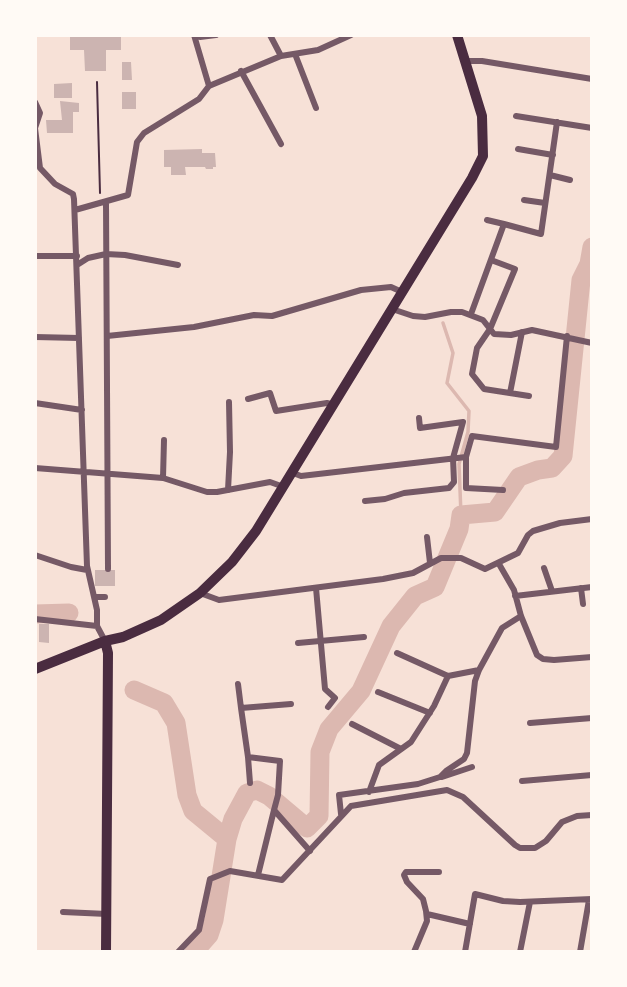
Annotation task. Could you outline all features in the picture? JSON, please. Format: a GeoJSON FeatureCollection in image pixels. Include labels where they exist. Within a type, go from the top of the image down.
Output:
{"type":"FeatureCollection","features":[{"type":"Feature","properties":{"kind":"main road"},"geometry":{"type":"LineString","coordinates":[[35,669],[161,620],[200,593],[232,562],[256,531],[472,178],[482,156],[482,116],[457,35]]}},
{"type":"Feature","properties":{"kind":"main road"},"geometry":{"type":"LineString","coordinates":[[105,641],[108,653],[106,952]]}},
{"type":"Feature","properties":{"kind":"street"},"geometry":{"type":"LineString","coordinates":[[194,35],[216,35]]}},
{"type":"Feature","properties":{"kind":"street"},"geometry":{"type":"LineString","coordinates":[[194,35],[209,86]]}},
{"type":"Feature","properties":{"kind":"street"},"geometry":{"type":"LineString","coordinates":[[270,35],[281,56]]}},
{"type":"Feature","properties":{"kind":"street"},"geometry":{"type":"LineString","coordinates":[[75,210],[128,195],[137,142],[144,133],[199,99],[209,86],[281,56],[318,50],[351,35]]}},
{"type":"Feature","properties":{"kind":"street"},"geometry":{"type":"LineString","coordinates":[[295,54],[316,108]]}},
{"type":"Feature","properties":{"kind":"street"},"geometry":{"type":"LineString","coordinates":[[466,61],[482,61],[592,79]]}},
{"type":"Feature","properties":{"kind":"street"},"geometry":{"type":"LineString","coordinates":[[241,71],[281,144]]}},
{"type":"Feature","properties":{"kind":"street"},"geometry":{"type":"LineString","coordinates":[[35,102],[40,113],[35,128],[40,168],[55,184],[72,194],[75,210],[88,570],[97,626],[105,641]]}},
{"type":"Feature","properties":{"kind":"street"},"geometry":{"type":"LineString","coordinates":[[516,116],[592,128]]}},
{"type":"Feature","properties":{"kind":"street"},"geometry":{"type":"LineString","coordinates":[[487,220],[541,234],[558,122]]}},
{"type":"Feature","properties":{"kind":"street"},"geometry":{"type":"LineString","coordinates":[[518,149],[553,155]]}},
{"type":"Feature","properties":{"kind":"street"},"geometry":{"type":"LineString","coordinates":[[550,175],[570,180]]}},
{"type":"Feature","properties":{"kind":"street"},"geometry":{"type":"LineString","coordinates":[[524,200],[545,203]]}},
{"type":"Feature","properties":{"kind":"street"},"geometry":{"type":"LineString","coordinates":[[106,202],[108,569]]}},
{"type":"Feature","properties":{"kind":"street"},"geometry":{"type":"LineString","coordinates":[[471,314],[504,224]]}},
{"type":"Feature","properties":{"kind":"street"},"geometry":{"type":"LineString","coordinates":[[78,265],[88,258],[106,254],[178,265]]}},
{"type":"Feature","properties":{"kind":"street"},"geometry":{"type":"LineString","coordinates":[[35,256],[77,256]]}},
{"type":"Feature","properties":{"kind":"street"},"geometry":{"type":"LineString","coordinates":[[491,260],[515,269],[490,329],[477,348],[472,374],[484,389],[528,396]]}},
{"type":"Feature","properties":{"kind":"street"},"geometry":{"type":"LineString","coordinates":[[107,336],[194,327],[254,315],[272,316],[360,290],[391,287],[402,292]]}},
{"type":"Feature","properties":{"kind":"street"},"geometry":{"type":"LineString","coordinates":[[392,309],[425,317],[451,312],[471,314],[483,320],[494,334],[511,335],[532,330],[592,343]]}},
{"type":"Feature","properties":{"kind":"street"},"geometry":{"type":"LineString","coordinates":[[510,393],[522,332]]}},
{"type":"Feature","properties":{"kind":"street"},"geometry":{"type":"LineString","coordinates":[[35,337],[79,338]]}},
{"type":"Feature","properties":{"kind":"street"},"geometry":{"type":"LineString","coordinates":[[503,490],[466,488],[467,457],[472,436],[556,447],[569,337]]}},
{"type":"Feature","properties":{"kind":"street"},"geometry":{"type":"LineString","coordinates":[[248,399],[270,393],[276,411],[327,403],[334,405]]}},
{"type":"Feature","properties":{"kind":"street"},"geometry":{"type":"LineString","coordinates":[[228,490],[229,402]]}},
{"type":"Feature","properties":{"kind":"street"},"geometry":{"type":"LineString","coordinates":[[35,403],[82,410]]}},
{"type":"Feature","properties":{"kind":"street"},"geometry":{"type":"LineString","coordinates":[[365,501],[449,488],[454,482],[453,458],[463,422],[420,428],[419,418]]}},
{"type":"Feature","properties":{"kind":"street"},"geometry":{"type":"LineString","coordinates":[[163,478],[164,440]]}},
{"type":"Feature","properties":{"kind":"street"},"geometry":{"type":"LineString","coordinates":[[293,473],[301,476],[467,457]]}},
{"type":"Feature","properties":{"kind":"street"},"geometry":{"type":"LineString","coordinates":[[35,468],[163,478],[207,492],[270,482],[284,487]]}},
{"type":"Feature","properties":{"kind":"street"},"geometry":{"type":"LineString","coordinates":[[200,593],[219,600],[383,579],[413,573],[441,558],[461,558],[485,569],[518,554],[533,531],[560,523],[592,519]]}},
{"type":"Feature","properties":{"kind":"street"},"geometry":{"type":"LineString","coordinates":[[427,537],[430,562]]}},
{"type":"Feature","properties":{"kind":"street"},"geometry":{"type":"LineString","coordinates":[[35,555],[88,570]]}},
{"type":"Feature","properties":{"kind":"street"},"geometry":{"type":"LineString","coordinates":[[499,564],[515,596],[537,655],[543,659],[592,657]]}},
{"type":"Feature","properties":{"kind":"street"},"geometry":{"type":"LineString","coordinates":[[544,568],[552,592]]}},
{"type":"Feature","properties":{"kind":"street"},"geometry":{"type":"LineString","coordinates":[[515,596],[592,587]]}},
{"type":"Feature","properties":{"kind":"street"},"geometry":{"type":"LineString","coordinates":[[316,588],[325,689],[335,698],[328,707]]}},
{"type":"Feature","properties":{"kind":"street"},"geometry":{"type":"LineString","coordinates":[[581,588],[583,604]]}},
{"type":"Feature","properties":{"kind":"street"},"geometry":{"type":"LineString","coordinates":[[94,597],[105,597]]}},
{"type":"Feature","properties":{"kind":"street"},"geometry":{"type":"LineString","coordinates":[[440,777],[467,754],[475,681],[479,670],[502,628],[521,616]]}},
{"type":"Feature","properties":{"kind":"street"},"geometry":{"type":"LineString","coordinates":[[35,619],[97,626]]}},
{"type":"Feature","properties":{"kind":"street"},"geometry":{"type":"LineString","coordinates":[[298,643],[364,637]]}},
{"type":"Feature","properties":{"kind":"street"},"geometry":{"type":"LineString","coordinates":[[397,653],[448,677],[479,670]]}},
{"type":"Feature","properties":{"kind":"street"},"geometry":{"type":"LineString","coordinates":[[369,792],[379,765],[411,742],[430,713],[448,677]]}},
{"type":"Feature","properties":{"kind":"street"},"geometry":{"type":"LineString","coordinates":[[238,684],[250,783]]}},
{"type":"Feature","properties":{"kind":"street"},"geometry":{"type":"LineString","coordinates":[[377,691],[430,713]]}},
{"type":"Feature","properties":{"kind":"street"},"geometry":{"type":"LineString","coordinates":[[241,708],[291,704]]}},
{"type":"Feature","properties":{"kind":"street"},"geometry":{"type":"LineString","coordinates":[[530,723],[592,718]]}},
{"type":"Feature","properties":{"kind":"street"},"geometry":{"type":"LineString","coordinates":[[352,724],[401,749]]}},
{"type":"Feature","properties":{"kind":"street"},"geometry":{"type":"LineString","coordinates":[[248,757],[280,761],[278,795],[258,876]]}},
{"type":"Feature","properties":{"kind":"street"},"geometry":{"type":"LineString","coordinates":[[341,814],[339,795],[405,787],[472,767]]}},
{"type":"Feature","properties":{"kind":"street"},"geometry":{"type":"LineString","coordinates":[[522,781],[592,775]]}},
{"type":"Feature","properties":{"kind":"street"},"geometry":{"type":"LineString","coordinates":[[178,952],[199,930],[210,879],[230,871],[282,880],[351,806],[447,790],[463,797],[520,848],[535,848],[546,841],[562,822],[577,816],[592,815]]}},
{"type":"Feature","properties":{"kind":"street"},"geometry":{"type":"LineString","coordinates":[[274,810],[310,851]]}},
{"type":"Feature","properties":{"kind":"street"},"geometry":{"type":"LineString","coordinates":[[414,952],[419,945],[427,914],[422,899],[404,875],[406,872],[439,872]]}},
{"type":"Feature","properties":{"kind":"street"},"geometry":{"type":"LineString","coordinates":[[465,952],[475,894],[503,901],[591,900],[580,952]]}},
{"type":"Feature","properties":{"kind":"street"},"geometry":{"type":"LineString","coordinates":[[520,952],[530,902]]}},
{"type":"Feature","properties":{"kind":"street"},"geometry":{"type":"LineString","coordinates":[[63,912],[107,914]]}},
{"type":"Feature","properties":{"kind":"street"},"geometry":{"type":"LineString","coordinates":[[427,914],[470,924]]}},
{"type":"Feature","properties":{"kind":"building"},"geometry":{"type":"Polygon","coordinates":[[[70,35],[121,35],[121,50],[106,50],[106,71],[85,71],[84,50],[70,50],[70,35]]]}},
{"type":"Feature","properties":{"kind":"building"},"geometry":{"type":"Polygon","coordinates":[[[122,62],[131,62],[132,80],[122,80],[122,62]]]}},
{"type":"Feature","properties":{"kind":"building"},"geometry":{"type":"Polygon","coordinates":[[[72,83],[72,98],[54,98],[54,84],[72,83]]]}},
{"type":"Feature","properties":{"kind":"building"},"geometry":{"type":"Polygon","coordinates":[[[122,92],[136,92],[136,109],[122,109],[122,92]]]}},
{"type":"Feature","properties":{"kind":"building"},"geometry":{"type":"Polygon","coordinates":[[[60,101],[79,103],[79,112],[73,112],[73,133],[47,133],[46,120],[62,120],[60,101]]]}},
{"type":"Feature","properties":{"kind":"building"},"geometry":{"type":"Polygon","coordinates":[[[202,149],[202,153],[215,153],[216,167],[213,169],[185,167],[186,175],[171,175],[171,167],[164,167],[164,150],[202,149]]]}},
{"type":"Feature","properties":{"kind":"building"},"geometry":{"type":"Polygon","coordinates":[[[95,570],[115,570],[115,586],[95,586],[95,570]]]}},
{"type":"Feature","properties":{"kind":"building"},"geometry":{"type":"Polygon","coordinates":[[[39,624],[49,624],[49,643],[39,642],[39,624]]]}},
{"type":"Feature","properties":{"kind":"waterway"},"geometry":{"type":"LineString","coordinates":[[194,952],[209,935],[214,920],[227,839],[233,819],[247,793],[257,790],[269,796],[307,828],[319,816],[320,752],[329,729],[361,691],[391,626],[415,596],[435,587],[459,529],[461,515],[495,512],[519,477],[552,468],[563,456],[581,280],[589,264],[592,247]]}},
{"type":"Feature","properties":{"kind":"waterway"},"geometry":{"type":"LineString","coordinates":[[443,323],[453,353],[447,383],[469,411],[468,432],[459,464],[461,515]]}},
{"type":"Feature","properties":{"kind":"waterway"},"geometry":{"type":"LineString","coordinates":[[35,614],[69,613]]}},
{"type":"Feature","properties":{"kind":"waterway"},"geometry":{"type":"LineString","coordinates":[[134,690],[164,703],[176,723],[187,795],[193,811],[227,839]]}}]}
